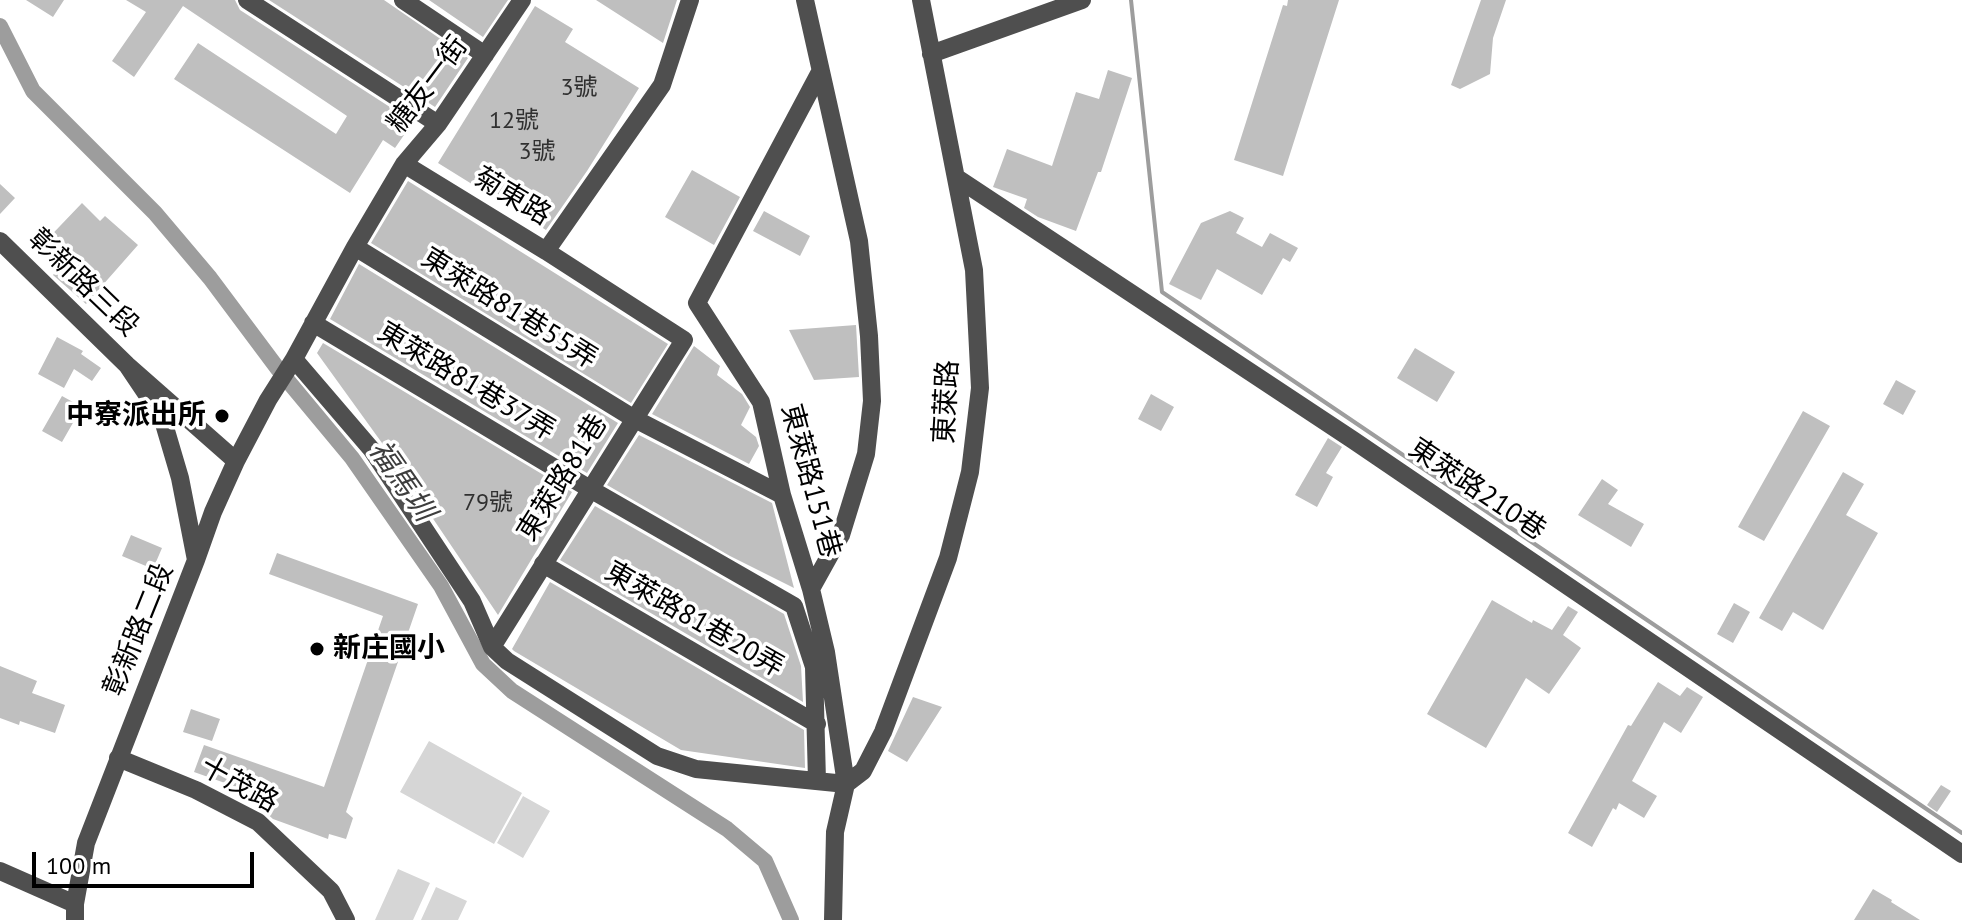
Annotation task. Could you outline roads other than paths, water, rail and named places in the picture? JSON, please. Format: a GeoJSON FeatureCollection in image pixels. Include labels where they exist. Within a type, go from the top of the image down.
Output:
{"type":"FeatureCollection","features":[{"type":"Feature","properties":{"kind":"street"},"geometry":{"type":"LineString","coordinates":[[247,0],[438,124]]}},
{"type":"Feature","properties":{"kind":"street"},"geometry":{"type":"LineString","coordinates":[[403,0],[485,55]]}},
{"type":"Feature","properties":{"kind":"street","name":"糖友一街"},"geometry":{"type":"LineString","coordinates":[[404,164],[438,124],[522,0]]}},
{"type":"Feature","properties":{"kind":"street","name":"菊東路"},"geometry":{"type":"LineString","coordinates":[[404,164],[546,251],[662,85],[690,0]]}},
{"type":"Feature","properties":{"kind":"street"},"geometry":{"type":"LineString","coordinates":[[805,0],[859,241],[872,401],[866,454],[841,535],[811,589]]}},
{"type":"Feature","properties":{"kind":"street","name":"東萊路"},"geometry":{"type":"LineString","coordinates":[[833,920],[835,832],[846,784],[863,771],[883,732],[948,558],[970,472],[980,388],[974,270],[921,0]]}},
{"type":"Feature","properties":{"kind":"street"},"geometry":{"type":"LineString","coordinates":[[931,54],[1082,0]]}},
{"type":"Feature","properties":{"kind":"street","name":"東萊路151巷"},"geometry":{"type":"LineString","coordinates":[[820,72],[697,303],[761,402],[782,495],[811,589],[826,652],[846,784]]}},
{"type":"Feature","properties":{"kind":"street"},"geometry":{"type":"LineString","coordinates":[[196,560],[213,512],[268,400],[404,164]]}},
{"type":"Feature","properties":{"kind":"street","name":"東萊路210巷"},"geometry":{"type":"LineString","coordinates":[[957,178],[1353,440],[1962,854]]}},
{"type":"Feature","properties":{"kind":"street"},"geometry":{"type":"LineString","coordinates":[[0,268],[5,246]]}},
{"type":"Feature","properties":{"kind":"street","name":"彰新路三段"},"geometry":{"type":"LineString","coordinates":[[5,246],[127,365]]}},
{"type":"Feature","properties":{"kind":"street","name":"東萊路81巷55弄"},"geometry":{"type":"LineString","coordinates":[[355,247],[633,418],[782,495]]}},
{"type":"Feature","properties":{"kind":"street","name":"東萊路81巷"},"geometry":{"type":"LineString","coordinates":[[492,647],[684,340],[546,251]]}},
{"type":"Feature","properties":{"kind":"street","name":"東萊路81巷37弄"},"geometry":{"type":"LineString","coordinates":[[313,323],[590,489],[794,606],[814,667],[817,781]]}},
{"type":"Feature","properties":{"kind":"street"},"geometry":{"type":"LineString","coordinates":[[290,364],[372,450],[472,601],[492,647],[507,661],[657,756],[696,769],[846,784]]}},
{"type":"Feature","properties":{"kind":"street"},"geometry":{"type":"LineString","coordinates":[[127,365],[236,461]]}},
{"type":"Feature","properties":{"kind":"street","name":"彰新路二段"},"geometry":{"type":"LineString","coordinates":[[75,912],[86,843],[196,560],[180,478],[162,417],[127,365]]}},
{"type":"Feature","properties":{"kind":"street","name":"東萊路81巷20弄"},"geometry":{"type":"LineString","coordinates":[[543,564],[817,724]]}},
{"type":"Feature","properties":{"kind":"street","name":"十茂路"},"geometry":{"type":"LineString","coordinates":[[118,758],[196,790],[258,822],[331,891],[346,920]]}},
{"type":"Feature","properties":{"kind":"street"},"geometry":{"type":"LineString","coordinates":[[0,871],[75,912]]}},
{"type":"Feature","properties":{"kind":"waterway"},"geometry":{"type":"LineString","coordinates":[[1131,0],[1162,292],[1962,833]]}},
{"type":"Feature","properties":{"kind":"waterway","name":"福馬圳"},"geometry":{"type":"LineString","coordinates":[[0,26],[33,91],[155,213],[352,458],[441,586],[483,664],[512,691],[727,829],[765,861],[791,920]]}},
{"type":"Feature","properties":{"kind":"place","name":"中寮派出所"},"geometry":{"type":"Point","coordinates":[222,416]}},
{"type":"Feature","properties":{"kind":"place","name":"新庄國小"},"geometry":{"type":"Point","coordinates":[317,649]}}]}
